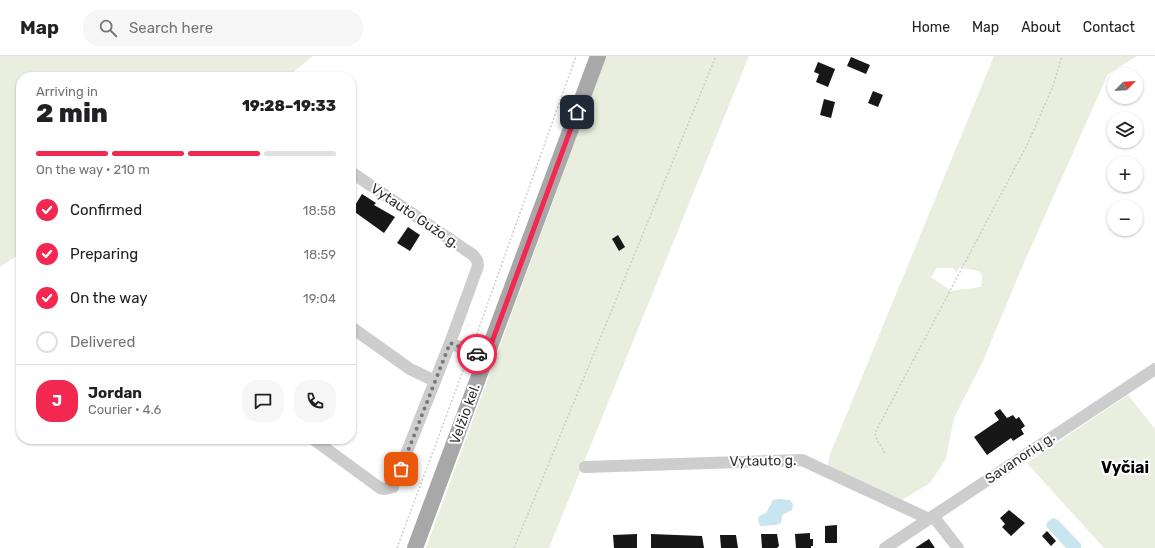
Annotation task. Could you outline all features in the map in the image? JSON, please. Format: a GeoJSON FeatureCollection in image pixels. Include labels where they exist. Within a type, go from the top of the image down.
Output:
{"type":"FeatureCollection","features":[{"type":"Feature","properties":{"kind":"main road","name":"Velžio kel."},"geometry":{"type":"LineString","coordinates":[[415,548],[598,56]]}},
{"type":"Feature","properties":{"kind":"street","name":"Vytauto Gužo g."},"geometry":{"type":"LineString","coordinates":[[356,175],[473,255],[477,260],[477,271],[450,343]]}},
{"type":"Feature","properties":{"kind":"street"},"geometry":{"type":"LineString","coordinates":[[356,330],[410,369],[435,381]]}},
{"type":"Feature","properties":{"kind":"street"},"geometry":{"type":"LineString","coordinates":[[320,444],[380,488],[390,488],[396,484],[450,343],[486,358]]}},
{"type":"Feature","properties":{"kind":"street","name":"Savanorių g."},"geometry":{"type":"LineString","coordinates":[[885,548],[1155,369]]}},
{"type":"Feature","properties":{"kind":"street","name":"Vytauto g."},"geometry":{"type":"LineString","coordinates":[[584,467],[802,460],[931,517]]}},
{"type":"Feature","properties":{"kind":"street"},"geometry":{"type":"LineString","coordinates":[[931,517],[958,548]]}},
{"type":"Feature","properties":{"kind":"path"},"geometry":{"type":"LineString","coordinates":[[397,548],[470,351],[576,56]]}},
{"type":"Feature","properties":{"kind":"path"},"geometry":{"type":"LineString","coordinates":[[514,548],[716,56]]}},
{"type":"Feature","properties":{"kind":"path"},"geometry":{"type":"LineString","coordinates":[[885,453],[877,440],[875,433],[1028,143],[1053,86],[1062,56]]}},
{"type":"Feature","properties":{"kind":"green space"},"geometry":{"type":"Polygon","coordinates":[[[0,56],[313,56],[293,72],[16,72],[16,256],[0,267],[0,56]]]}},
{"type":"Feature","properties":{"kind":"green space"},"geometry":{"type":"Polygon","coordinates":[[[606,56],[749,56],[549,548],[426,548],[606,56]]]}},
{"type":"Feature","properties":{"kind":"green space"},"geometry":{"type":"Polygon","coordinates":[[[994,56],[1137,56],[1118,68],[1107,68],[1107,76],[1026,258],[982,363],[954,418],[946,459],[930,483],[899,502],[828,468],[829,457],[994,56]],[[959,267],[957,273],[953,268],[937,268],[931,277],[951,291],[981,287],[982,275],[979,271],[959,267]]]}},
{"type":"Feature","properties":{"kind":"green space"},"geometry":{"type":"Polygon","coordinates":[[[1128,395],[1155,429],[1155,548],[1104,548],[1027,463],[1128,395]]]}},
{"type":"Feature","properties":{"kind":"water"},"geometry":{"type":"Polygon","coordinates":[[[773,500],[790,500],[793,504],[792,510],[782,515],[781,523],[776,525],[760,526],[758,520],[759,516],[766,513],[773,500]]]}},
{"type":"Feature","properties":{"kind":"water"},"geometry":{"type":"Polygon","coordinates":[[[1053,518],[1058,520],[1081,544],[1081,548],[1066,548],[1046,526],[1048,521],[1053,518]]]}},
{"type":"Feature","properties":{"kind":"building"},"geometry":{"type":"Polygon","coordinates":[[[851,57],[870,65],[866,74],[847,66],[851,57]]]}},
{"type":"Feature","properties":{"kind":"building"},"geometry":{"type":"Polygon","coordinates":[[[818,62],[835,69],[828,87],[816,82],[819,74],[814,72],[818,62]]]}},
{"type":"Feature","properties":{"kind":"building"},"geometry":{"type":"Polygon","coordinates":[[[873,91],[883,95],[878,107],[868,103],[873,91]]]}},
{"type":"Feature","properties":{"kind":"building"},"geometry":{"type":"Polygon","coordinates":[[[824,99],[835,102],[831,118],[820,115],[824,99]]]}},
{"type":"Feature","properties":{"kind":"building"},"geometry":{"type":"Polygon","coordinates":[[[362,194],[376,203],[374,205],[395,217],[384,233],[356,213],[356,204],[362,194]]]}},
{"type":"Feature","properties":{"kind":"building"},"geometry":{"type":"Polygon","coordinates":[[[408,227],[420,235],[410,251],[397,243],[408,227]]]}},
{"type":"Feature","properties":{"kind":"building"},"geometry":{"type":"Polygon","coordinates":[[[618,235],[625,247],[619,251],[612,239],[618,235]]]}},
{"type":"Feature","properties":{"kind":"building"},"geometry":{"type":"Polygon","coordinates":[[[1000,409],[1007,418],[1013,415],[1016,419],[1019,417],[1025,426],[1021,429],[1024,434],[1013,441],[1011,438],[987,455],[974,437],[999,420],[994,413],[1000,409]]]}},
{"type":"Feature","properties":{"kind":"building"},"geometry":{"type":"Polygon","coordinates":[[[1009,510],[1025,523],[1011,536],[1002,527],[1005,524],[1000,518],[1009,510]]]}},
{"type":"Feature","properties":{"kind":"building"},"geometry":{"type":"Polygon","coordinates":[[[837,525],[837,543],[825,543],[825,526],[837,525]]]}},
{"type":"Feature","properties":{"kind":"building"},"geometry":{"type":"Polygon","coordinates":[[[1047,531],[1056,541],[1051,546],[1042,536],[1047,531]]]}},
{"type":"Feature","properties":{"kind":"building"},"geometry":{"type":"Polygon","coordinates":[[[810,533],[810,539],[813,539],[813,546],[811,546],[811,548],[796,548],[795,534],[810,533]]]}},
{"type":"Feature","properties":{"kind":"building"},"geometry":{"type":"Polygon","coordinates":[[[637,534],[637,548],[614,548],[613,535],[637,534]]]}},
{"type":"Feature","properties":{"kind":"building"},"geometry":{"type":"Polygon","coordinates":[[[651,534],[702,536],[704,548],[651,548],[651,534]]]}},
{"type":"Feature","properties":{"kind":"building"},"geometry":{"type":"Polygon","coordinates":[[[761,534],[777,534],[779,546],[777,548],[762,548],[761,534]]]}},
{"type":"Feature","properties":{"kind":"building"},"geometry":{"type":"Polygon","coordinates":[[[720,535],[736,535],[738,548],[721,548],[720,535]]]}},
{"type":"Feature","properties":{"kind":"building"},"geometry":{"type":"Polygon","coordinates":[[[929,539],[935,548],[915,548],[929,539]]]}},
{"type":"Feature","properties":{"kind":"way so far"},"geometry":{"type":"LineString","coordinates":[[401,469],[450,343],[477,354]]}},
{"type":"Feature","properties":{"kind":"district","name":"Vyčiai"},"geometry":{"type":"Point","coordinates":[1125,467]}},
{"type":"Feature","properties":{"kind":"route"},"geometry":{"type":"LineString","coordinates":[[477,354],[486,358],[577,112]]}}]}
